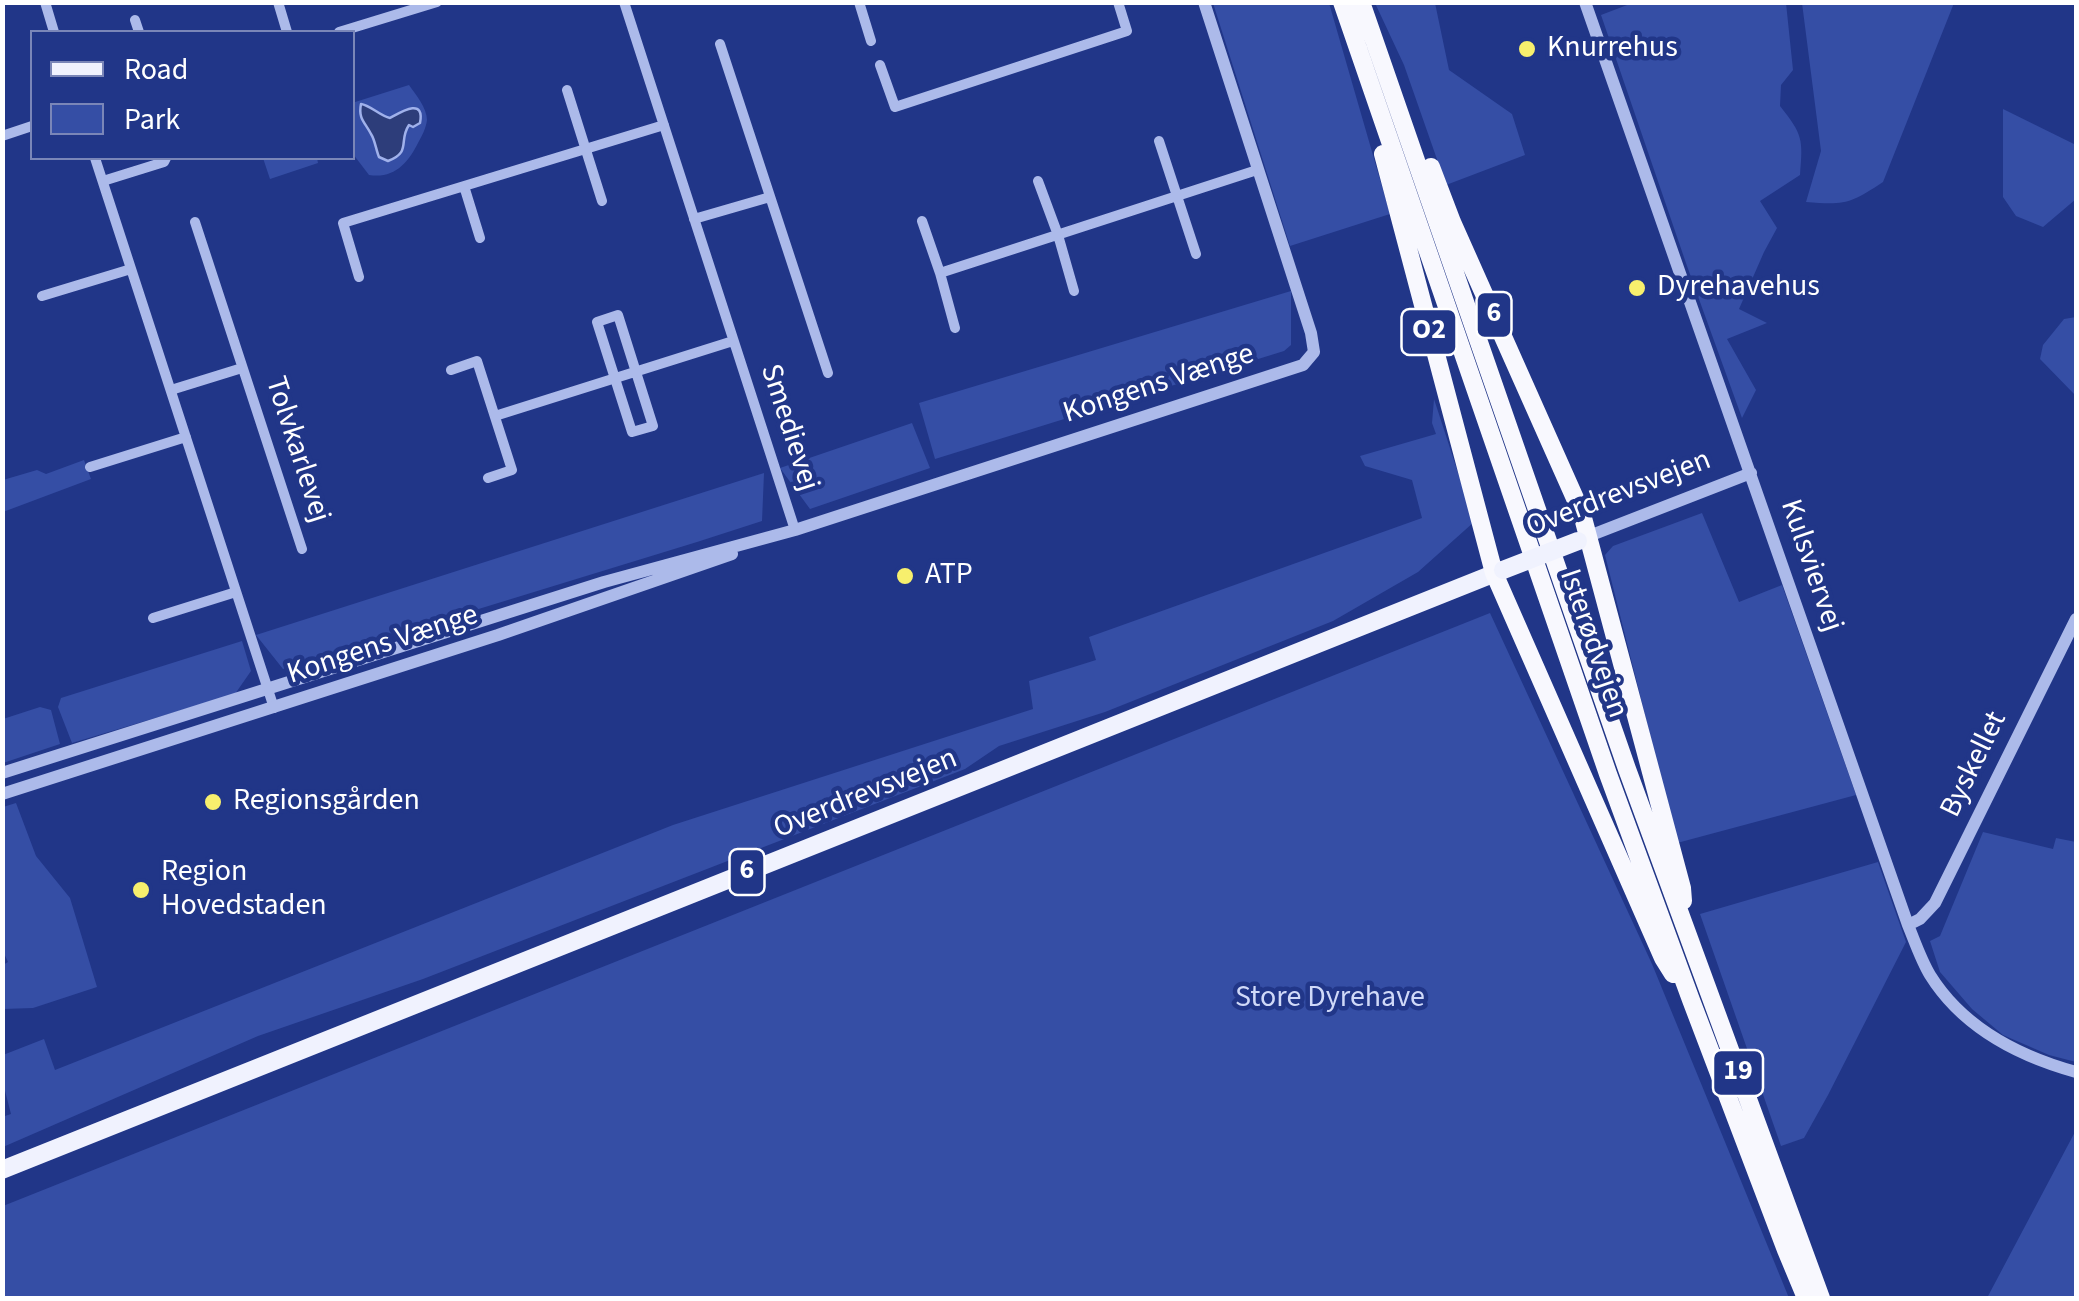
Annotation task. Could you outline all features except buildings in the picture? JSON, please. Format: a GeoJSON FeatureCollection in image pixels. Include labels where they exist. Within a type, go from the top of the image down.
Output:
{"type":"FeatureCollection","features":[{"type":"Feature","properties":{"kind":"highway","name":"Isterødvejen"},"geometry":{"type":"LineString","coordinates":[[1342,2],[1608,774],[1806,1298]]}},
{"type":"Feature","properties":{"kind":"highway","name":"Isterødvejen"},"geometry":{"type":"LineString","coordinates":[[1362,2],[1620,751],[1821,1298]]}},
{"type":"Feature","properties":{"kind":"highway","name":"O2"},"geometry":{"type":"LineString","coordinates":[[1371,89],[1374,121],[1398,214],[1499,572]]}},
{"type":"Feature","properties":{"kind":"highway","name":"6"},"geometry":{"type":"LineString","coordinates":[[1394,96],[1422,144],[1452,222],[1582,514],[1583,538]]}},
{"type":"Feature","properties":{"kind":"highway"},"geometry":{"type":"LineString","coordinates":[[1583,538],[1682,888],[1684,926]]}},
{"type":"Feature","properties":{"kind":"highway"},"geometry":{"type":"LineString","coordinates":[[1499,572],[1662,958],[1691,1000]]}},
{"type":"Feature","properties":{"kind":"main road","name":"Overdrevsvejen"},"geometry":{"type":"LineString","coordinates":[[2,1170],[1583,538]]}},
{"type":"Feature","properties":{"kind":"street"},"geometry":{"type":"LineString","coordinates":[[45,2],[53,30]]}},
{"type":"Feature","properties":{"kind":"street"},"geometry":{"type":"LineString","coordinates":[[278,2],[286,30]]}},
{"type":"Feature","properties":{"kind":"street"},"geometry":{"type":"LineString","coordinates":[[346,30],[437,2]]}},
{"type":"Feature","properties":{"kind":"street","name":"Smedievej"},"geometry":{"type":"LineString","coordinates":[[624,2],[794,530]]}},
{"type":"Feature","properties":{"kind":"street"},"geometry":{"type":"LineString","coordinates":[[859,2],[871,41]]}},
{"type":"Feature","properties":{"kind":"street"},"geometry":{"type":"LineString","coordinates":[[880,65],[896,107],[1127,32],[1118,2]]}},
{"type":"Feature","properties":{"kind":"street","name":"Kongens Vænge"},"geometry":{"type":"LineString","coordinates":[[2,794],[644,586],[776,536],[1303,365],[1314,352],[1312,333],[1204,2]]}},
{"type":"Feature","properties":{"kind":"street","name":"Kulsviervej"},"geometry":{"type":"LineString","coordinates":[[1586,2],[1908,925],[1928,971],[1963,1015],[1990,1036],[2017,1052],[2076,1072]]}},
{"type":"Feature","properties":{"kind":"street","name":"Smedievej"},"geometry":{"type":"LineString","coordinates":[[720,44],[828,374]]}},
{"type":"Feature","properties":{"kind":"street"},"geometry":{"type":"LineString","coordinates":[[567,90],[602,200]]}},
{"type":"Feature","properties":{"kind":"street"},"geometry":{"type":"LineString","coordinates":[[359,277],[343,223],[664,125]]}},
{"type":"Feature","properties":{"kind":"street"},"geometry":{"type":"LineString","coordinates":[[2,136],[30,127]]}},
{"type":"Feature","properties":{"kind":"street"},"geometry":{"type":"LineString","coordinates":[[1159,141],[1196,254]]}},
{"type":"Feature","properties":{"kind":"street"},"geometry":{"type":"LineString","coordinates":[[96,160],[274,708]]}},
{"type":"Feature","properties":{"kind":"street"},"geometry":{"type":"LineString","coordinates":[[103,181],[165,160]]}},
{"type":"Feature","properties":{"kind":"street"},"geometry":{"type":"LineString","coordinates":[[940,273],[1258,170]]}},
{"type":"Feature","properties":{"kind":"street"},"geometry":{"type":"LineString","coordinates":[[1038,181],[1074,291]]}},
{"type":"Feature","properties":{"kind":"street"},"geometry":{"type":"LineString","coordinates":[[464,186],[480,238]]}},
{"type":"Feature","properties":{"kind":"street"},"geometry":{"type":"LineString","coordinates":[[694,219],[770,196]]}},
{"type":"Feature","properties":{"kind":"street"},"geometry":{"type":"LineString","coordinates":[[922,221],[955,328]]}},
{"type":"Feature","properties":{"kind":"street","name":"Tolvkarlevej"},"geometry":{"type":"LineString","coordinates":[[195,222],[302,548]]}},
{"type":"Feature","properties":{"kind":"street"},"geometry":{"type":"LineString","coordinates":[[42,296],[131,269]]}},
{"type":"Feature","properties":{"kind":"street"},"geometry":{"type":"LineString","coordinates":[[618,315],[653,426],[632,432],[614,378],[596,322],[618,315]]}},
{"type":"Feature","properties":{"kind":"street","name":"Smedievej"},"geometry":{"type":"LineString","coordinates":[[495,416],[733,340]]}},
{"type":"Feature","properties":{"kind":"street"},"geometry":{"type":"LineString","coordinates":[[451,370],[477,362],[512,470],[488,478]]}},
{"type":"Feature","properties":{"kind":"street","name":"Tolvkarlevej"},"geometry":{"type":"LineString","coordinates":[[170,390],[242,368]]}},
{"type":"Feature","properties":{"kind":"street"},"geometry":{"type":"LineString","coordinates":[[90,467],[186,438]]}},
{"type":"Feature","properties":{"kind":"street","name":"Overdrevsvejen"},"geometry":{"type":"LineString","coordinates":[[1583,538],[1752,473]]}},
{"type":"Feature","properties":{"kind":"street","name":"Kongens Vænge"},"geometry":{"type":"LineString","coordinates":[[2,773],[604,582],[776,536]]}},
{"type":"Feature","properties":{"kind":"street"},"geometry":{"type":"LineString","coordinates":[[153,618],[236,592]]}},
{"type":"Feature","properties":{"kind":"street","name":"Byskellet"},"geometry":{"type":"LineString","coordinates":[[1908,925],[1935,903],[2076,619]]}},
{"type":"Feature","properties":{"kind":"green space"},"geometry":{"type":"Polygon","coordinates":[[[1635,2],[1786,3],[1793,70],[1781,85],[1780,106],[1800,138],[1800,175],[1760,201],[1777,228],[1739,309],[1767,323],[1727,339],[1756,390],[1742,418],[1601,15],[1635,2]]]}},
{"type":"Feature","properties":{"kind":"green space"},"geometry":{"type":"Polygon","coordinates":[[[1213,3],[1329,3],[1390,214],[1290,246],[1213,3]]]}},
{"type":"Feature","properties":{"kind":"green space"},"geometry":{"type":"Polygon","coordinates":[[[1375,3],[1435,3],[1449,70],[1512,114],[1525,155],[1446,185],[1404,65],[1375,3]]]}},
{"type":"Feature","properties":{"kind":"green space"},"geometry":{"type":"Polygon","coordinates":[[[1802,3],[1954,3],[1883,182],[1847,201],[1806,202],[1821,151],[1802,3]]]}},
{"type":"Feature","properties":{"kind":"green space"},"geometry":{"type":"Polygon","coordinates":[[[409,85],[421,102],[427,120],[424,132],[410,157],[393,172],[369,175],[355,157],[355,102],[409,85]]]}},
{"type":"Feature","properties":{"kind":"green space"},"geometry":{"type":"Polygon","coordinates":[[[2003,109],[2076,145],[2076,199],[2043,227],[2016,216],[2003,197],[2003,109]]]}},
{"type":"Feature","properties":{"kind":"green space"},"geometry":{"type":"Polygon","coordinates":[[[264,160],[317,160],[318,163],[270,179],[264,160]]]}},
{"type":"Feature","properties":{"kind":"green space"},"geometry":{"type":"Polygon","coordinates":[[[1291,291],[1291,345],[1284,351],[935,459],[919,403],[1291,291]]]}},
{"type":"Feature","properties":{"kind":"green space"},"geometry":{"type":"Polygon","coordinates":[[[2076,317],[2076,396],[2040,359],[2043,345],[2064,319],[2076,317]]]}},
{"type":"Feature","properties":{"kind":"green space"},"geometry":{"type":"Polygon","coordinates":[[[1434,399],[1474,522],[1418,572],[1333,621],[1105,712],[999,746],[965,769],[423,979],[258,1036],[3,1147],[2,1117],[11,1114],[3,1083],[3,1055],[44,1039],[55,1070],[673,825],[1033,709],[1029,681],[1096,660],[1089,637],[1422,518],[1412,480],[1365,466],[1360,456],[1436,434],[1432,423],[1434,399]]]}},
{"type":"Feature","properties":{"kind":"green space"},"geometry":{"type":"Polygon","coordinates":[[[912,423],[930,468],[810,509],[780,468],[912,423]]]}},
{"type":"Feature","properties":{"kind":"green space"},"geometry":{"type":"Polygon","coordinates":[[[84,460],[91,479],[3,512],[3,480],[37,470],[46,474],[84,460]]]}},
{"type":"Feature","properties":{"kind":"green space"},"geometry":{"type":"Polygon","coordinates":[[[764,473],[762,521],[697,542],[283,669],[256,635],[764,473]]]}},
{"type":"Feature","properties":{"kind":"green space"},"geometry":{"type":"Polygon","coordinates":[[[1702,513],[1739,602],[1782,585],[1856,795],[1677,843],[1605,555],[1613,546],[1702,513]]]}},
{"type":"Feature","properties":{"kind":"green space","name":"Store Dyrehave"},"geometry":{"type":"Polygon","coordinates":[[[1490,613],[1652,964],[1789,1298],[3,1298],[3,1206],[1490,613]]]}},
{"type":"Feature","properties":{"kind":"green space"},"geometry":{"type":"Polygon","coordinates":[[[242,641],[251,671],[235,694],[72,743],[58,707],[61,698],[242,641]]]}},
{"type":"Feature","properties":{"kind":"green space"},"geometry":{"type":"Polygon","coordinates":[[[40,707],[51,710],[60,744],[3,763],[3,719],[40,707]]]}},
{"type":"Feature","properties":{"kind":"green space"},"geometry":{"type":"Polygon","coordinates":[[[16,803],[36,856],[70,898],[97,987],[33,1008],[3,1009],[3,965],[8,962],[2,949],[3,807],[16,803]]]}},
{"type":"Feature","properties":{"kind":"green space"},"geometry":{"type":"Polygon","coordinates":[[[1983,832],[2053,849],[2056,838],[2076,842],[2076,1062],[2003,1035],[1972,1009],[1940,972],[1930,941],[1940,936],[1983,832]]]}},
{"type":"Feature","properties":{"kind":"green space"},"geometry":{"type":"Polygon","coordinates":[[[1878,862],[1906,942],[1804,1138],[1781,1146],[1700,914],[1878,862]]]}},
{"type":"Feature","properties":{"kind":"green space"},"geometry":{"type":"Polygon","coordinates":[[[2076,1130],[2076,1298],[1987,1298],[2076,1130]]]}},
{"type":"Feature","properties":{"kind":"shaded area"},"geometry":{"type":"Polygon","coordinates":[[[361,104],[390,118],[411,108],[419,110],[420,123],[409,125],[402,150],[395,158],[388,161],[379,157],[361,117],[361,104]]]}},
{"type":"Feature","properties":{"kind":"place","name":"Knurrehus"},"geometry":{"type":"Point","coordinates":[1527,49]}},
{"type":"Feature","properties":{"kind":"place","name":"Dyrehavehus"},"geometry":{"type":"Point","coordinates":[1637,288]}},
{"type":"Feature","properties":{"kind":"place","name":"ATP"},"geometry":{"type":"Point","coordinates":[905,576]}},
{"type":"Feature","properties":{"kind":"place","name":"Regionsgården"},"geometry":{"type":"Point","coordinates":[213,802]}},
{"type":"Feature","properties":{"kind":"place","name":"Region Hovedstaden"},"geometry":{"type":"Point","coordinates":[141,890]}}]}
